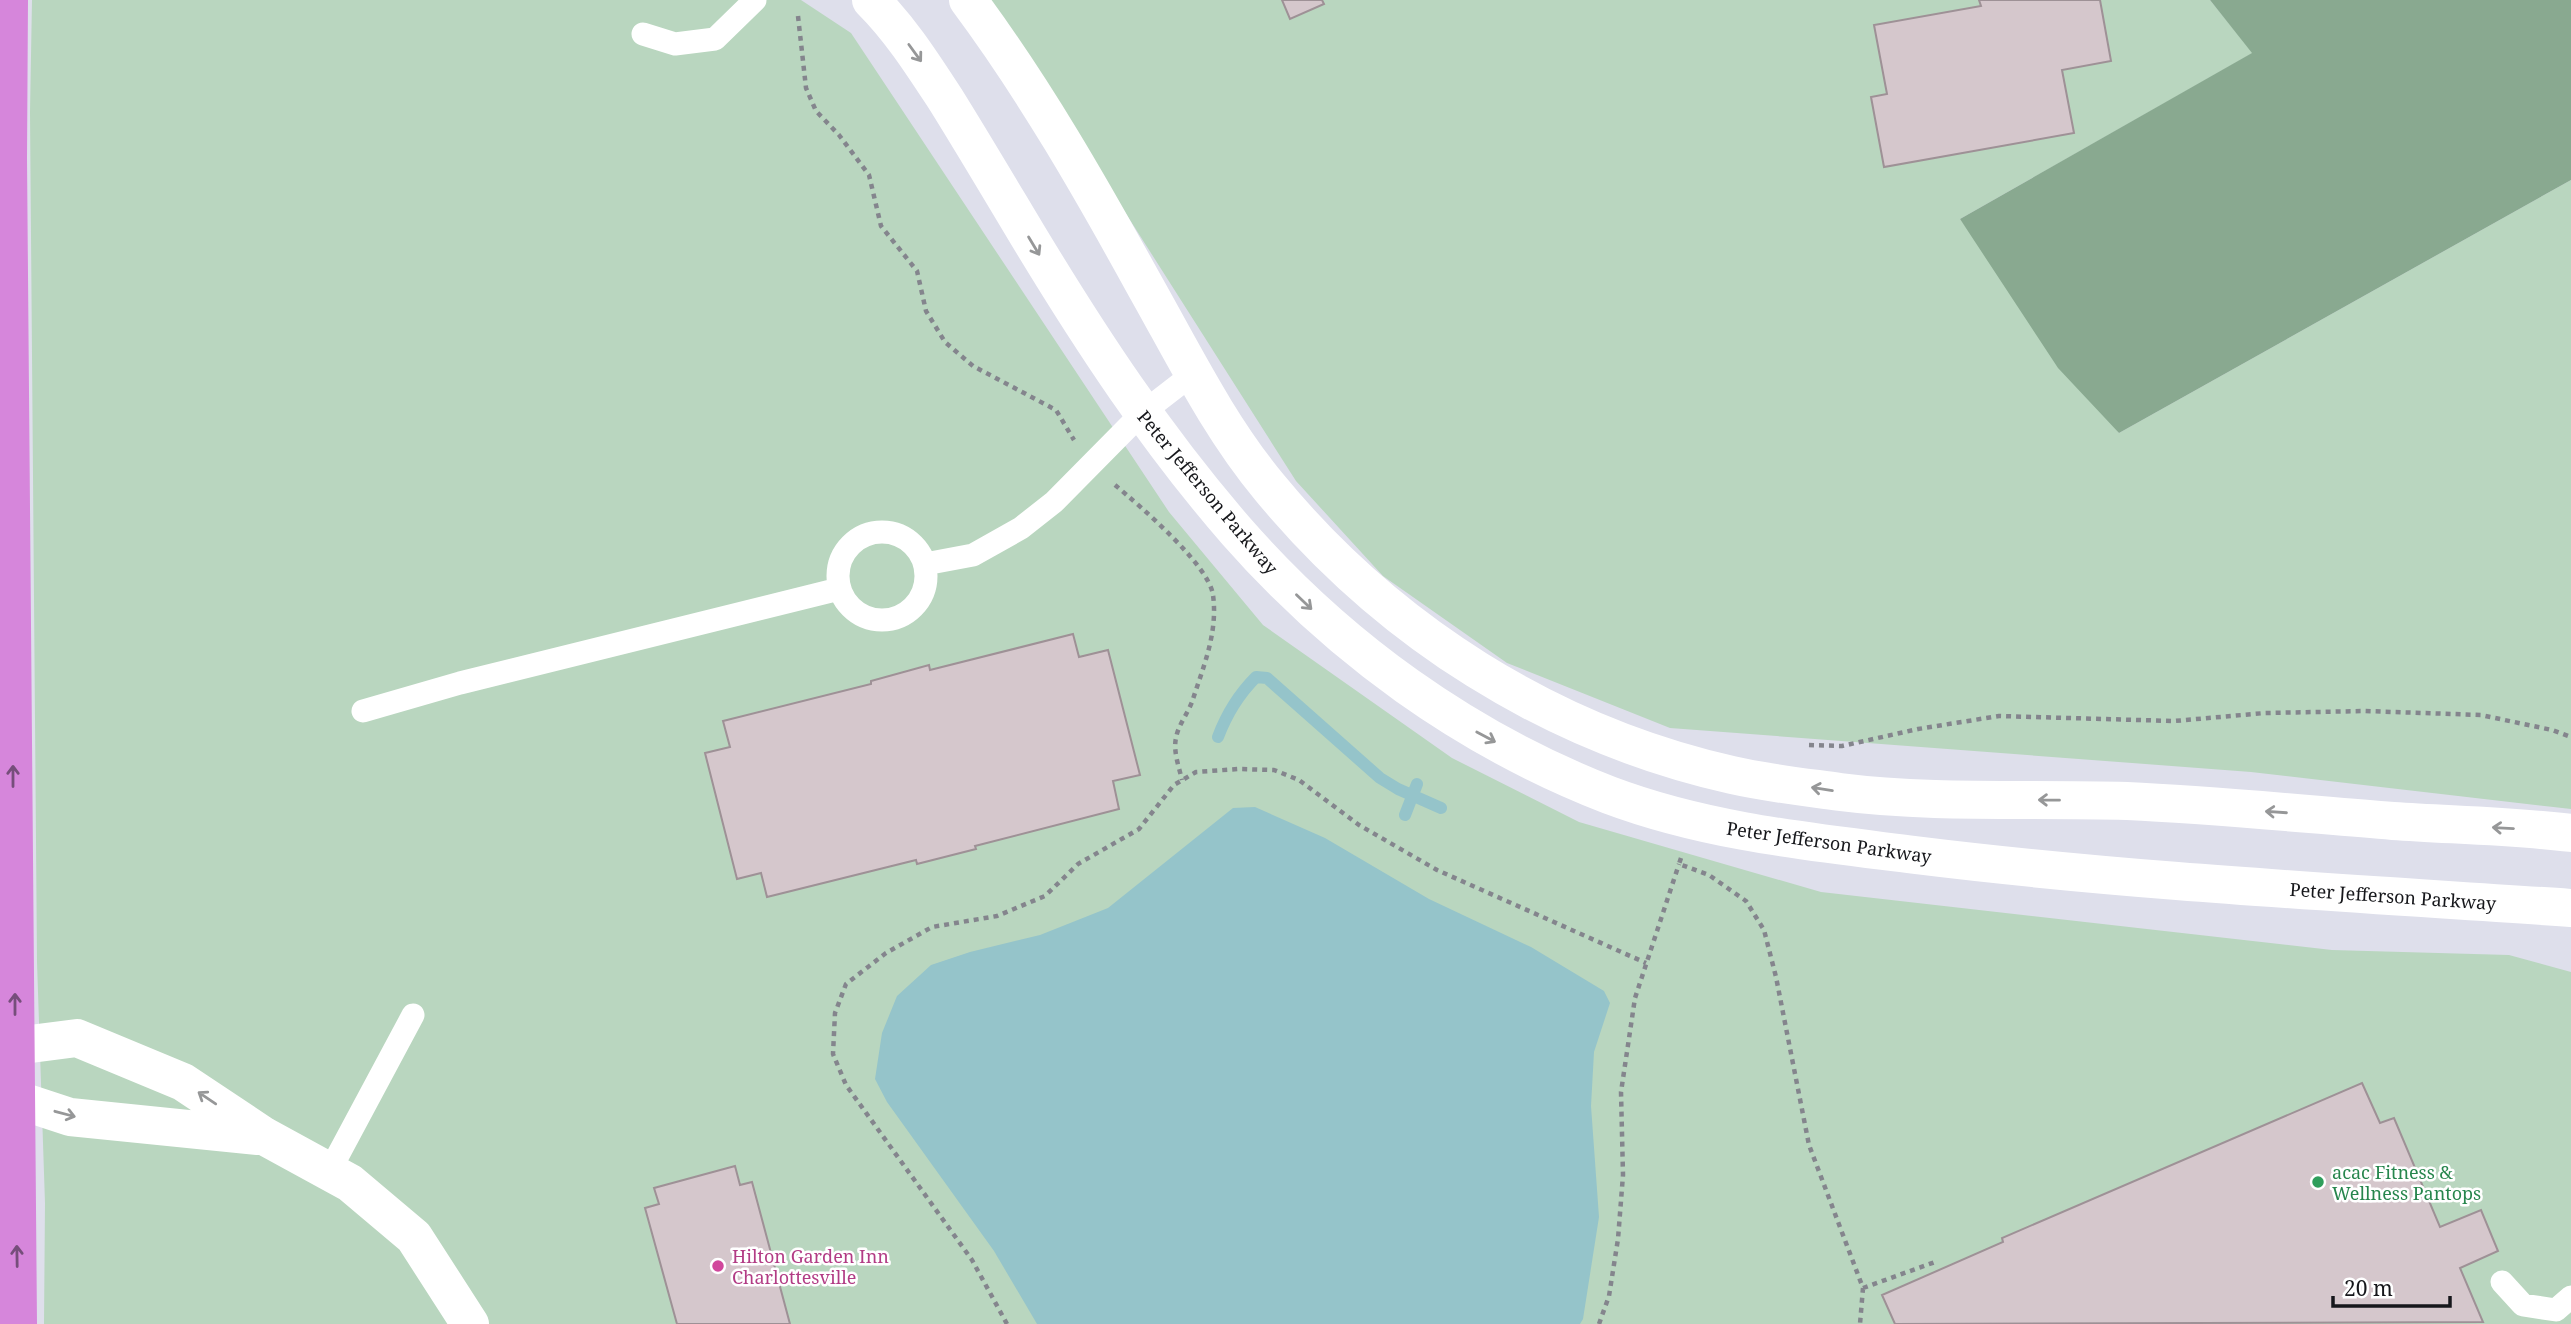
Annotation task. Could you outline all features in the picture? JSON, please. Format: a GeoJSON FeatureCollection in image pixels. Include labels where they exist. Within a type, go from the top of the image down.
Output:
{"type":"FeatureCollection","features":[{"type":"Feature","properties":{"kind":"highway"},"geometry":{"type":"LineString","coordinates":[[9,0],[8,1096],[18,1324]]}},
{"type":"Feature","properties":{"kind":"street","name":"Peter Jefferson Parkway"},"geometry":{"type":"LineString","coordinates":[[871,0],[916,53],[1082,327],[1141,414],[1238,533],[1305,604],[1375,664],[1466,727],[1546,768],[1613,796],[1681,818],[1758,835],[2036,870],[2571,908]]}},
{"type":"Feature","properties":{"kind":"street"},"geometry":{"type":"LineString","coordinates":[[968,0],[1023,79],[1093,194],[1217,414],[1268,486],[1326,551],[1364,586],[1445,650],[1502,687],[1578,724],[1672,759],[1733,775],[1843,793],[1944,799],[2130,802],[2571,833]]}},
{"type":"Feature","properties":{"kind":"street"},"geometry":{"type":"LineString","coordinates":[[8,1047],[76,1038],[183,1082],[264,1136],[350,1183],[414,1237],[470,1324]]}},
{"type":"Feature","properties":{"kind":"street"},"geometry":{"type":"LineString","coordinates":[[8,1096],[70,1117],[264,1136]]}},
{"type":"Feature","properties":{"kind":"lane"},"geometry":{"type":"LineString","coordinates":[[643,34],[675,44],[715,38],[755,0]]}},
{"type":"Feature","properties":{"kind":"lane"},"geometry":{"type":"LineString","coordinates":[[925,564],[973,555],[1021,528],[1054,502],[1141,414],[1194,373]]}},
{"type":"Feature","properties":{"kind":"lane"},"geometry":{"type":"LineString","coordinates":[[886,531],[903,537],[917,548],[925,564],[926,581],[921,597],[910,611],[894,619],[877,620],[860,615],[847,604],[839,589],[837,571],[843,554],[854,541],[869,533],[886,531]]}},
{"type":"Feature","properties":{"kind":"lane"},"geometry":{"type":"LineString","coordinates":[[363,711],[460,683],[839,589]]}},
{"type":"Feature","properties":{"kind":"lane"},"geometry":{"type":"LineString","coordinates":[[330,1172],[412,1015]]}},
{"type":"Feature","properties":{"kind":"lane"},"geometry":{"type":"LineString","coordinates":[[2502,1282],[2523,1305],[2556,1310],[2571,1297]]}},
{"type":"Feature","properties":{"kind":"path"},"geometry":{"type":"LineString","coordinates":[[798,16],[806,88],[816,111],[839,135],[869,175],[881,226],[917,271],[926,311],[945,342],[973,366],[1042,400],[1056,410],[1068,432],[1107,479],[1145,510],[1207,576],[1213,594],[1213,635],[1189,710],[1175,737],[1182,780]]}},
{"type":"Feature","properties":{"kind":"path"},"geometry":{"type":"LineString","coordinates":[[1007,1324],[972,1260],[846,1085],[833,1054],[835,1013],[846,984],[886,954],[932,927],[997,916],[1045,896],[1078,864],[1139,829],[1174,785],[1196,772],[1274,770],[1299,780],[1359,825],[1437,870],[1646,963]]}},
{"type":"Feature","properties":{"kind":"path"},"geometry":{"type":"LineString","coordinates":[[1599,1324],[1609,1296],[1618,1239],[1623,1175],[1621,1092],[1635,998],[1679,864]]}},
{"type":"Feature","properties":{"kind":"path"},"geometry":{"type":"LineString","coordinates":[[1863,1288],[1935,1262]]}},
{"type":"Feature","properties":{"kind":"green space"},"geometry":{"type":"Polygon","coordinates":[[[32,0],[801,0],[851,33],[1169,512],[1263,625],[1452,758],[1579,822],[1821,892],[2332,950],[2509,955],[2571,972],[2571,1324],[44,1324],[45,1203],[37,962],[30,112],[32,0]]]}},
{"type":"Feature","properties":{"kind":"green space"},"geometry":{"type":"Polygon","coordinates":[[[990,0],[2210,0],[2253,53],[1960,219],[2119,433],[2571,180],[2571,809],[2251,772],[1670,728],[1507,663],[1383,576],[1296,481],[990,0]]]}},
{"type":"Feature","properties":{"kind":"green space"},"geometry":{"type":"Polygon","coordinates":[[[2210,0],[2571,0],[2571,180],[2119,433],[2058,368],[1960,219],[2252,53],[2210,0]]]}},
{"type":"Feature","properties":{"kind":"water"},"geometry":{"type":"Polygon","coordinates":[[[1255,807],[1325,838],[1429,899],[1531,947],[1604,991],[1610,1003],[1594,1052],[1591,1106],[1599,1217],[1580,1324],[1037,1324],[994,1251],[887,1102],[875,1079],[882,1033],[897,996],[931,965],[970,952],[1040,935],[1108,908],[1233,808],[1255,807]]]}},
{"type":"Feature","properties":{"kind":"building"},"geometry":{"type":"Polygon","coordinates":[[[1282,0],[1322,0],[1324,4],[1290,19],[1282,0]]]}},
{"type":"Feature","properties":{"kind":"building"},"geometry":{"type":"Polygon","coordinates":[[[1979,0],[2100,0],[2111,61],[2062,70],[2074,133],[1884,167],[1871,97],[1887,94],[1874,25],[1981,6],[1979,0]]]}},
{"type":"Feature","properties":{"kind":"building"},"geometry":{"type":"Polygon","coordinates":[[[1073,634],[1079,657],[1108,650],[1140,775],[1113,781],[1119,809],[975,846],[976,849],[917,864],[916,860],[767,897],[761,873],[737,879],[705,753],[730,747],[723,721],[871,684],[871,681],[929,665],[930,670],[1073,634]]]}},
{"type":"Feature","properties":{"kind":"building"},"geometry":{"type":"Polygon","coordinates":[[[2362,1083],[2380,1123],[2394,1118],[2440,1227],[2481,1210],[2498,1251],[2460,1268],[2483,1322],[1895,1324],[1882,1295],[2003,1242],[2002,1238],[2362,1083]]]}},
{"type":"Feature","properties":{"kind":"building","name":"Hilton Garden Inn Charlottesville"},"geometry":{"type":"Polygon","coordinates":[[[735,1166],[740,1185],[752,1182],[790,1324],[677,1324],[645,1208],[659,1204],[654,1188],[735,1166]]]}},
{"type":"Feature","properties":{"kind":"waterway"},"geometry":{"type":"LineString","coordinates":[[1218,737],[1229,712],[1244,691],[1256,677],[1267,678],[1380,778],[1441,808]]}},
{"type":"Feature","properties":{"kind":"waterway"},"geometry":{"type":"LineString","coordinates":[[1405,815],[1417,784]]}},
{"type":"Feature","properties":{"kind":"place","name":"acac Fitness & Wellness Pantops"},"geometry":{"type":"Point","coordinates":[2318,1182]}},
{"type":"Feature","properties":{"kind":"place","name":"Hilton Garden Inn Charlottesville"},"geometry":{"type":"Point","coordinates":[718,1266]}}]}
